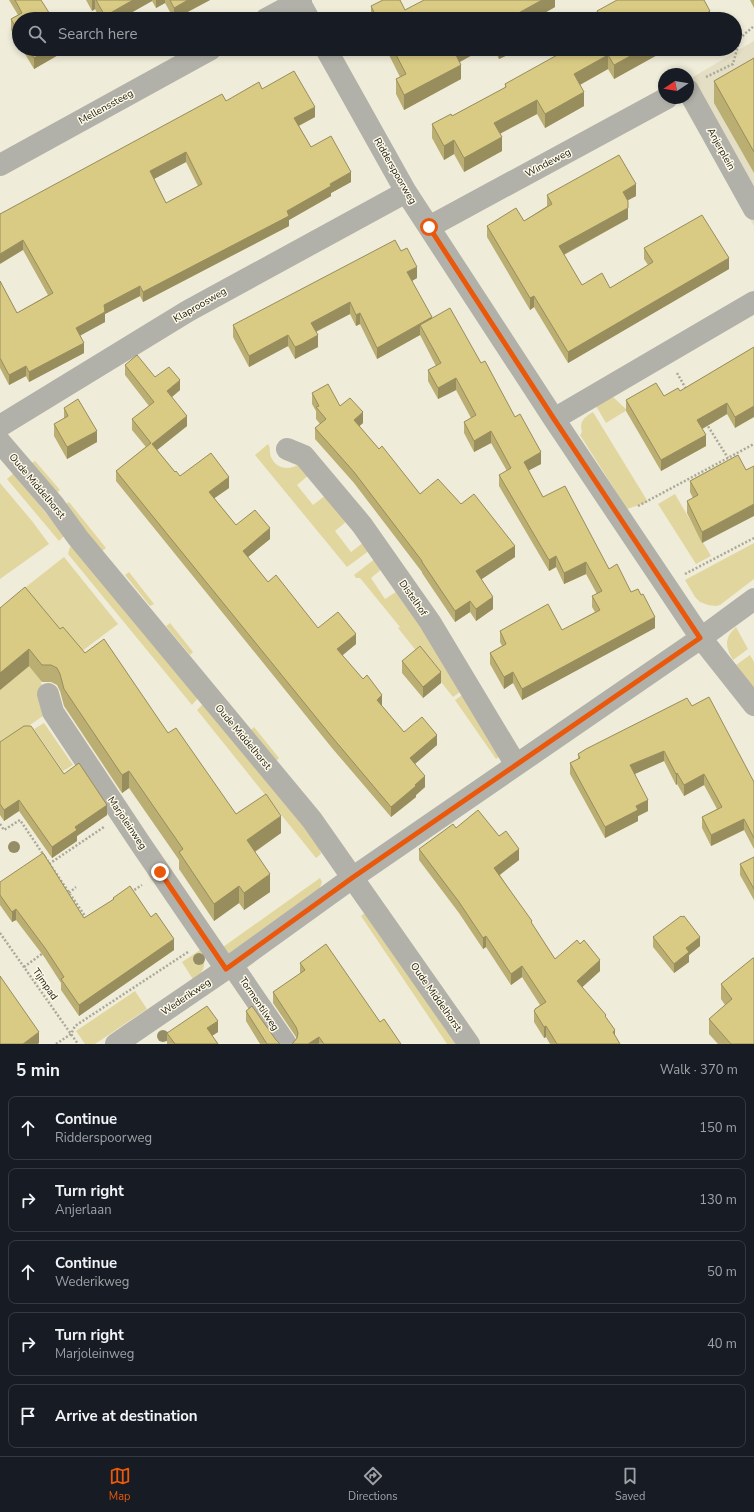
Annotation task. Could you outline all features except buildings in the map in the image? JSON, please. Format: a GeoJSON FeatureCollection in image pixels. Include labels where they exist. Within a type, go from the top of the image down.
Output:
{"type":"FeatureCollection","features":[{"type":"Feature","properties":{"kind":"street"},"geometry":{"type":"LineString","coordinates":[[288,12],[303,7]]}},
{"type":"Feature","properties":{"kind":"street","name":"Mellenssteeg"},"geometry":{"type":"LineString","coordinates":[[0,165],[198,56]]}},
{"type":"Feature","properties":{"kind":"street","name":"Ridderspoorweg"},"geometry":{"type":"LineString","coordinates":[[330,56],[406,192],[554,419],[700,638],[754,705]]}},
{"type":"Feature","properties":{"kind":"street","name":"Anjerplein"},"geometry":{"type":"LineString","coordinates":[[694,85],[754,209]]}},
{"type":"Feature","properties":{"kind":"street","name":"Windeweg"},"geometry":{"type":"LineString","coordinates":[[429,227],[658,103]]}},
{"type":"Feature","properties":{"kind":"street","name":"Klaproosweg"},"geometry":{"type":"LineString","coordinates":[[0,426],[188,311],[406,192]]}},
{"type":"Feature","properties":{"kind":"street"},"geometry":{"type":"LineString","coordinates":[[554,419],[754,302]]}},
{"type":"Feature","properties":{"kind":"street","name":"Oude Middelhorst"},"geometry":{"type":"LineString","coordinates":[[0,442],[54,505],[78,538],[312,820],[469,1044]]}},
{"type":"Feature","properties":{"kind":"street","name":"Distelhof"},"geometry":{"type":"LineString","coordinates":[[287,449],[304,456],[362,525],[430,622],[516,765]]}},
{"type":"Feature","properties":{"kind":"street","name":"Wederikweg"},"geometry":{"type":"LineString","coordinates":[[128,1041],[352,878],[700,638],[754,599]]}},
{"type":"Feature","properties":{"kind":"street","name":"Marjoleinweg"},"geometry":{"type":"LineString","coordinates":[[48,694],[53,712],[121,815],[207,940],[229,967]]}},
{"type":"Feature","properties":{"kind":"street","name":"Tormentilweg"},"geometry":{"type":"LineString","coordinates":[[229,967],[286,1044]]}},
{"type":"Feature","properties":{"kind":"path"},"geometry":{"type":"LineString","coordinates":[[742,36],[754,26]]}},
{"type":"Feature","properties":{"kind":"path"},"geometry":{"type":"LineString","coordinates":[[694,85],[733,64],[735,56]]}},
{"type":"Feature","properties":{"kind":"path"},"geometry":{"type":"LineString","coordinates":[[665,354],[689,393]]}},
{"type":"Feature","properties":{"kind":"path"},"geometry":{"type":"LineString","coordinates":[[704,419],[728,458]]}},
{"type":"Feature","properties":{"kind":"path"},"geometry":{"type":"LineString","coordinates":[[619,516],[754,444]]}},
{"type":"Feature","properties":{"kind":"path"},"geometry":{"type":"LineString","coordinates":[[665,585],[754,538]]}},
{"type":"Feature","properties":{"kind":"path"},"geometry":{"type":"LineString","coordinates":[[49,864],[121,815]]}},
{"type":"Feature","properties":{"kind":"path"},"geometry":{"type":"LineString","coordinates":[[0,824],[4,830],[20,820],[89,922]]}},
{"type":"Feature","properties":{"kind":"path"},"geometry":{"type":"LineString","coordinates":[[39,862],[45,857]]}},
{"type":"Feature","properties":{"kind":"path"},"geometry":{"type":"LineString","coordinates":[[128,895],[160,872]]}},
{"type":"Feature","properties":{"kind":"path"},"geometry":{"type":"LineString","coordinates":[[69,893],[76,887]]}},
{"type":"Feature","properties":{"kind":"path","name":"Tijmpad"},"geometry":{"type":"LineString","coordinates":[[0,933],[78,1044]]}},
{"type":"Feature","properties":{"kind":"path"},"geometry":{"type":"LineString","coordinates":[[56,1044],[71,1034],[75,1026],[207,940]]}},
{"type":"Feature","properties":{"kind":"path"},"geometry":{"type":"LineString","coordinates":[[24,966],[43,953]]}},
{"type":"Feature","properties":{"kind":"shaded area"},"geometry":{"type":"Polygon","coordinates":[[[754,41],[754,226],[683,104],[694,104],[694,76],[729,56],[742,56],[742,48],[754,41]]]}},
{"type":"Feature","properties":{"kind":"shaded area"},"geometry":{"type":"Polygon","coordinates":[[[613,397],[627,410],[606,423],[596,406],[613,397]]]}},
{"type":"Feature","properties":{"kind":"shaded area"},"geometry":{"type":"Polygon","coordinates":[[[593,412],[648,502],[627,509],[580,435],[582,432],[581,425],[583,420],[593,412]]]}},
{"type":"Feature","properties":{"kind":"shaded area"},"geometry":{"type":"Polygon","coordinates":[[[268,444],[271,457],[276,464],[283,468],[291,468],[299,464],[310,474],[297,485],[313,505],[326,495],[347,521],[335,531],[351,552],[364,542],[370,550],[347,567],[255,455],[268,444]]]}},
{"type":"Feature","properties":{"kind":"shaded area"},"geometry":{"type":"Polygon","coordinates":[[[35,461],[60,490],[56,493],[30,464],[35,461]]]}},
{"type":"Feature","properties":{"kind":"shaded area"},"geometry":{"type":"Polygon","coordinates":[[[14,473],[64,536],[59,541],[7,479],[14,473]]]}},
{"type":"Feature","properties":{"kind":"shaded area"},"geometry":{"type":"Polygon","coordinates":[[[0,483],[49,544],[0,579],[0,483]]]}},
{"type":"Feature","properties":{"kind":"shaded area"},"geometry":{"type":"Polygon","coordinates":[[[675,494],[711,556],[696,564],[658,504],[675,494]]]}},
{"type":"Feature","properties":{"kind":"shaded area"},"geometry":{"type":"Polygon","coordinates":[[[69,502],[106,548],[102,551],[64,505],[69,502]]]}},
{"type":"Feature","properties":{"kind":"shaded area"},"geometry":{"type":"Polygon","coordinates":[[[754,543],[754,579],[720,605],[708,605],[700,602],[695,597],[685,580],[754,543]]]}},
{"type":"Feature","properties":{"kind":"shaded area"},"geometry":{"type":"Polygon","coordinates":[[[74,545],[198,698],[192,705],[68,554],[70,547],[74,545]]]}},
{"type":"Feature","properties":{"kind":"shaded area"},"geometry":{"type":"Polygon","coordinates":[[[64,557],[118,624],[41,682],[50,711],[0,746],[0,679],[22,590],[64,557]]]}},
{"type":"Feature","properties":{"kind":"shaded area"},"geometry":{"type":"Polygon","coordinates":[[[376,558],[383,568],[371,578],[385,599],[399,590],[463,690],[453,697],[398,628],[400,627],[360,578],[356,578],[354,575],[376,558]]]}},
{"type":"Feature","properties":{"kind":"shaded area"},"geometry":{"type":"Polygon","coordinates":[[[129,572],[154,604],[150,606],[125,575],[129,572]]]}},
{"type":"Feature","properties":{"kind":"shaded area"},"geometry":{"type":"Polygon","coordinates":[[[170,623],[193,652],[190,655],[166,626],[170,623]]]}},
{"type":"Feature","properties":{"kind":"shaded area"},"geometry":{"type":"Polygon","coordinates":[[[736,627],[748,649],[733,660],[728,651],[727,643],[729,635],[736,627]]]}},
{"type":"Feature","properties":{"kind":"shaded area"},"geometry":{"type":"Polygon","coordinates":[[[750,655],[754,662],[754,689],[736,665],[750,655]]]}},
{"type":"Feature","properties":{"kind":"shaded area"},"geometry":{"type":"Polygon","coordinates":[[[465,693],[500,756],[496,759],[455,700],[465,693]]]}},
{"type":"Feature","properties":{"kind":"shaded area"},"geometry":{"type":"Polygon","coordinates":[[[204,703],[319,845],[321,854],[316,858],[197,710],[204,703]]]}},
{"type":"Feature","properties":{"kind":"shaded area"},"geometry":{"type":"Polygon","coordinates":[[[44,723],[73,765],[63,771],[34,729],[44,723]]]}},
{"type":"Feature","properties":{"kind":"shaded area"},"geometry":{"type":"Polygon","coordinates":[[[254,727],[279,758],[276,761],[251,730],[254,727]]]}},
{"type":"Feature","properties":{"kind":"shaded area"},"geometry":{"type":"Polygon","coordinates":[[[320,878],[322,882],[319,890],[227,955],[223,947],[320,878]]]}},
{"type":"Feature","properties":{"kind":"shaded area"},"geometry":{"type":"Polygon","coordinates":[[[367,911],[457,1044],[447,1044],[361,916],[367,911]]]}},
{"type":"Feature","properties":{"kind":"shaded area"},"geometry":{"type":"Polygon","coordinates":[[[200,950],[204,959],[204,967],[194,981],[182,962],[200,950]]]}},
{"type":"Feature","properties":{"kind":"shaded area"},"geometry":{"type":"Polygon","coordinates":[[[135,991],[147,1009],[95,1044],[85,1044],[76,1031],[135,991]]]}},
{"type":"Feature","properties":{"kind":"route"},"geometry":{"type":"LineString","coordinates":[[160,872],[226,969],[352,878],[700,638],[554,419],[429,227]]}}]}
